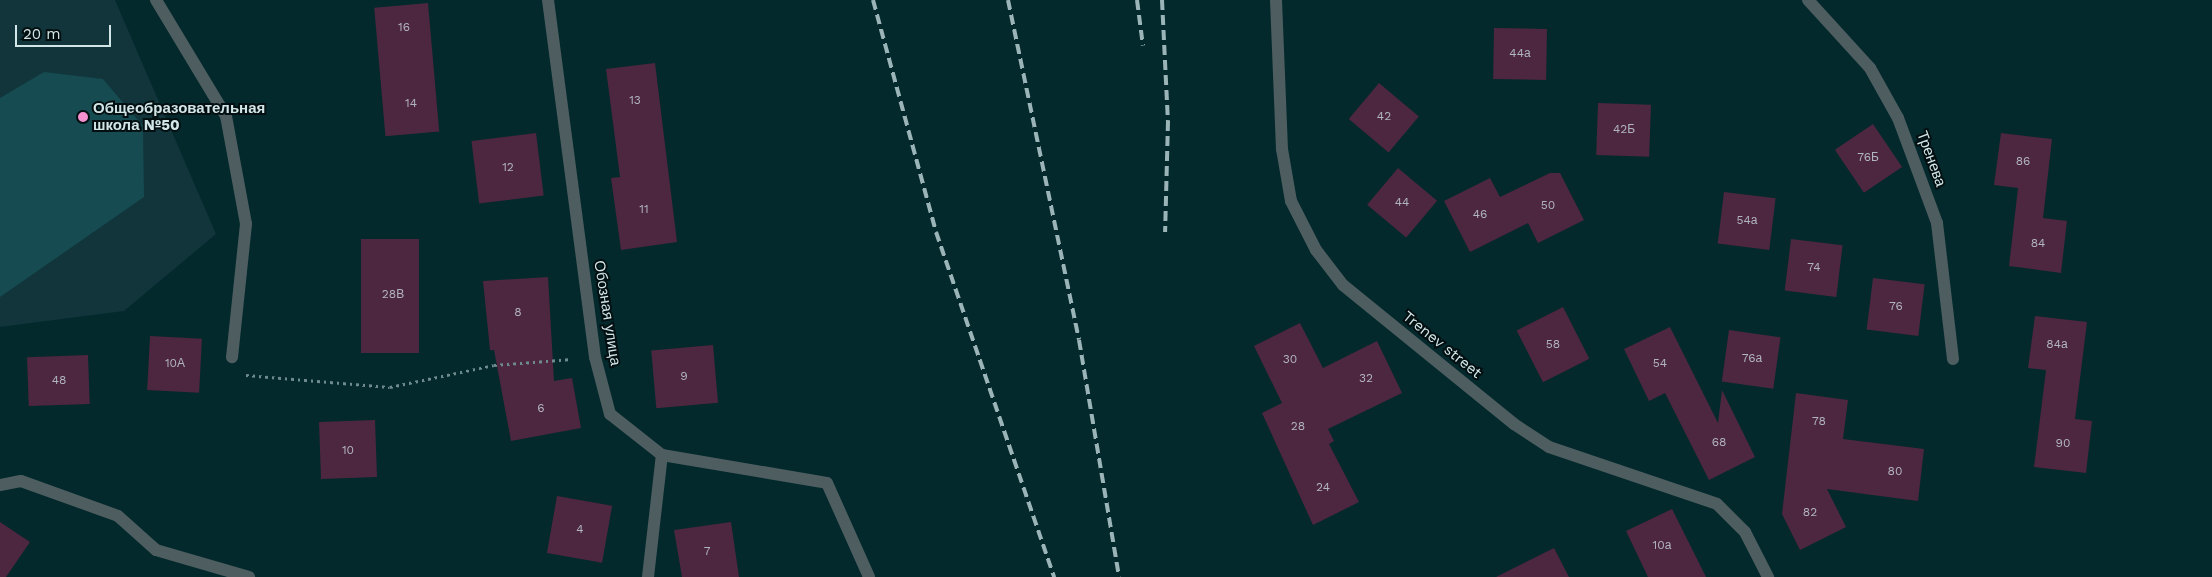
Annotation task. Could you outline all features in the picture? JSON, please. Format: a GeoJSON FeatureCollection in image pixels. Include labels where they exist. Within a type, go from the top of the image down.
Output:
{"type":"FeatureCollection","features":[{"type":"Feature","properties":{"kind":"street"},"geometry":{"type":"LineString","coordinates":[[156,0],[226,116],[246,224],[232,357]]}},
{"type":"Feature","properties":{"kind":"street","name":"Обозная улица"},"geometry":{"type":"LineString","coordinates":[[548,0],[595,357],[610,414],[662,455],[827,483],[869,577]]}},
{"type":"Feature","properties":{"kind":"street","name":"Trenev street"},"geometry":{"type":"LineString","coordinates":[[1276,0],[1282,150],[1291,201],[1316,250],[1343,285],[1514,424],[1549,447],[1717,504],[1745,532],[1768,577]]}},
{"type":"Feature","properties":{"kind":"street","name":"Тренева"},"geometry":{"type":"LineString","coordinates":[[1808,0],[1870,68],[1898,118],[1937,223],[1953,359]]}},
{"type":"Feature","properties":{"kind":"street"},"geometry":{"type":"LineString","coordinates":[[648,577],[662,455]]}},
{"type":"Feature","properties":{"kind":"street"},"geometry":{"type":"LineString","coordinates":[[0,485],[21,481],[118,516],[156,550],[249,577]]}},
{"type":"Feature","properties":{"kind":"path"},"geometry":{"type":"LineString","coordinates":[[232,357],[241,375],[390,387],[494,365],[595,357]]}},
{"type":"Feature","properties":{"kind":"shaded area","name":"Общеобразовательная школа №50"},"geometry":{"type":"Polygon","coordinates":[[[0,0],[115,0],[216,234],[124,311],[0,327],[0,0]]]}},
{"type":"Feature","properties":{"kind":"shaded area"},"geometry":{"type":"Polygon","coordinates":[[[44,72],[103,79],[143,126],[144,197],[0,297],[0,98],[44,72]]]}},
{"type":"Feature","properties":{"kind":"building"},"geometry":{"type":"Polygon","coordinates":[[[428,3],[439,132],[385,136],[374,8],[428,3]]]}},
{"type":"Feature","properties":{"kind":"building"},"geometry":{"type":"Polygon","coordinates":[[[1494,28],[1547,29],[1546,80],[1493,79],[1494,28]]]}},
{"type":"Feature","properties":{"kind":"building"},"geometry":{"type":"Polygon","coordinates":[[[655,63],[677,242],[621,250],[611,178],[620,177],[606,69],[655,63]]]}},
{"type":"Feature","properties":{"kind":"building"},"geometry":{"type":"Polygon","coordinates":[[[1379,83],[1419,116],[1389,152],[1349,119],[1379,83]]]}},
{"type":"Feature","properties":{"kind":"building"},"geometry":{"type":"Polygon","coordinates":[[[1598,103],[1651,105],[1649,157],[1596,155],[1598,103]]]}},
{"type":"Feature","properties":{"kind":"building"},"geometry":{"type":"Polygon","coordinates":[[[1873,124],[1902,167],[1864,193],[1835,150],[1873,124]]]}},
{"type":"Feature","properties":{"kind":"building"},"geometry":{"type":"Polygon","coordinates":[[[536,133],[544,196],[479,203],[471,141],[536,133]]]}},
{"type":"Feature","properties":{"kind":"building"},"geometry":{"type":"Polygon","coordinates":[[[2001,133],[2052,139],[2043,218],[2067,221],[2061,273],[2009,266],[2018,188],[1994,185],[2001,133]]]}},
{"type":"Feature","properties":{"kind":"building"},"geometry":{"type":"Polygon","coordinates":[[[1398,168],[1437,201],[1406,238],[1367,205],[1398,168]]]}},
{"type":"Feature","properties":{"kind":"building"},"geometry":{"type":"Polygon","coordinates":[[[1550,173],[1560,173],[1584,220],[1538,243],[1528,223],[1470,252],[1444,201],[1490,178],[1500,197],[1550,173]]]}},
{"type":"Feature","properties":{"kind":"building"},"geometry":{"type":"Polygon","coordinates":[[[1724,192],[1776,198],[1769,250],[1718,244],[1724,192]]]}},
{"type":"Feature","properties":{"kind":"building"},"geometry":{"type":"Polygon","coordinates":[[[361,239],[419,239],[419,353],[361,353],[361,239]]]}},
{"type":"Feature","properties":{"kind":"building"},"geometry":{"type":"Polygon","coordinates":[[[1791,239],[1843,245],[1836,297],[1785,291],[1791,239]]]}},
{"type":"Feature","properties":{"kind":"building"},"geometry":{"type":"Polygon","coordinates":[[[548,277],[554,381],[572,378],[581,428],[511,441],[494,350],[490,350],[483,281],[548,277]]]}},
{"type":"Feature","properties":{"kind":"building"},"geometry":{"type":"Polygon","coordinates":[[[1873,278],[1925,284],[1918,336],[1867,330],[1873,278]]]}},
{"type":"Feature","properties":{"kind":"building"},"geometry":{"type":"Polygon","coordinates":[[[1563,307],[1589,359],[1543,382],[1517,331],[1563,307]]]}},
{"type":"Feature","properties":{"kind":"building"},"geometry":{"type":"Polygon","coordinates":[[[2035,316],[2087,322],[2075,419],[2092,421],[2086,473],[2034,467],[2046,370],[2028,368],[2035,316]]]}},
{"type":"Feature","properties":{"kind":"building"},"geometry":{"type":"Polygon","coordinates":[[[1300,323],[1323,368],[1377,341],[1402,393],[1328,429],[1334,441],[1329,444],[1359,502],[1313,525],[1262,413],[1282,403],[1254,346],[1300,323]]]}},
{"type":"Feature","properties":{"kind":"building"},"geometry":{"type":"Polygon","coordinates":[[[1670,327],[1718,423],[1722,390],[1755,457],[1709,480],[1665,393],[1649,401],[1624,349],[1670,327]]]}},
{"type":"Feature","properties":{"kind":"building"},"geometry":{"type":"Polygon","coordinates":[[[1729,330],[1780,337],[1773,389],[1722,381],[1729,330]]]}},
{"type":"Feature","properties":{"kind":"building"},"geometry":{"type":"Polygon","coordinates":[[[150,336],[202,339],[199,393],[147,390],[150,336]]]}},
{"type":"Feature","properties":{"kind":"building"},"geometry":{"type":"Polygon","coordinates":[[[713,345],[718,403],[656,408],[651,350],[713,345]]]}},
{"type":"Feature","properties":{"kind":"building"},"geometry":{"type":"Polygon","coordinates":[[[88,355],[90,404],[29,406],[27,357],[88,355]]]}},
{"type":"Feature","properties":{"kind":"building"},"geometry":{"type":"Polygon","coordinates":[[[1796,393],[1848,400],[1843,439],[1924,449],[1918,501],[1827,489],[1846,527],[1800,550],[1782,514],[1796,393]]]}},
{"type":"Feature","properties":{"kind":"building"},"geometry":{"type":"Polygon","coordinates":[[[375,420],[377,477],[321,479],[319,422],[375,420]]]}},
{"type":"Feature","properties":{"kind":"building"},"geometry":{"type":"Polygon","coordinates":[[[557,496],[612,506],[602,563],[547,553],[557,496]]]}},
{"type":"Feature","properties":{"kind":"building"},"geometry":{"type":"Polygon","coordinates":[[[1672,509],[1706,577],[1648,577],[1626,531],[1672,509]]]}},
{"type":"Feature","properties":{"kind":"building"},"geometry":{"type":"Polygon","coordinates":[[[0,522],[30,542],[6,577],[0,577],[0,522]]]}},
{"type":"Feature","properties":{"kind":"building"},"geometry":{"type":"Polygon","coordinates":[[[731,522],[739,577],[682,577],[674,530],[731,522]]]}},
{"type":"Feature","properties":{"kind":"building"},"geometry":{"type":"Polygon","coordinates":[[[1554,548],[1569,577],[1496,577],[1554,548]]]}},
{"type":"Feature","properties":{"kind":"railway"},"geometry":{"type":"LineString","coordinates":[[873,0],[936,232],[1054,577]]}},
{"type":"Feature","properties":{"kind":"railway"},"geometry":{"type":"LineString","coordinates":[[1008,0],[1079,340],[1119,577]]}},
{"type":"Feature","properties":{"kind":"railway"},"geometry":{"type":"LineString","coordinates":[[1137,0],[1143,46]]}},
{"type":"Feature","properties":{"kind":"railway"},"geometry":{"type":"LineString","coordinates":[[1162,0],[1168,121],[1165,232]]}},
{"type":"Feature","properties":{"kind":"place","name":"Общеобразовательная школа №50"},"geometry":{"type":"Point","coordinates":[83,117]}}]}
